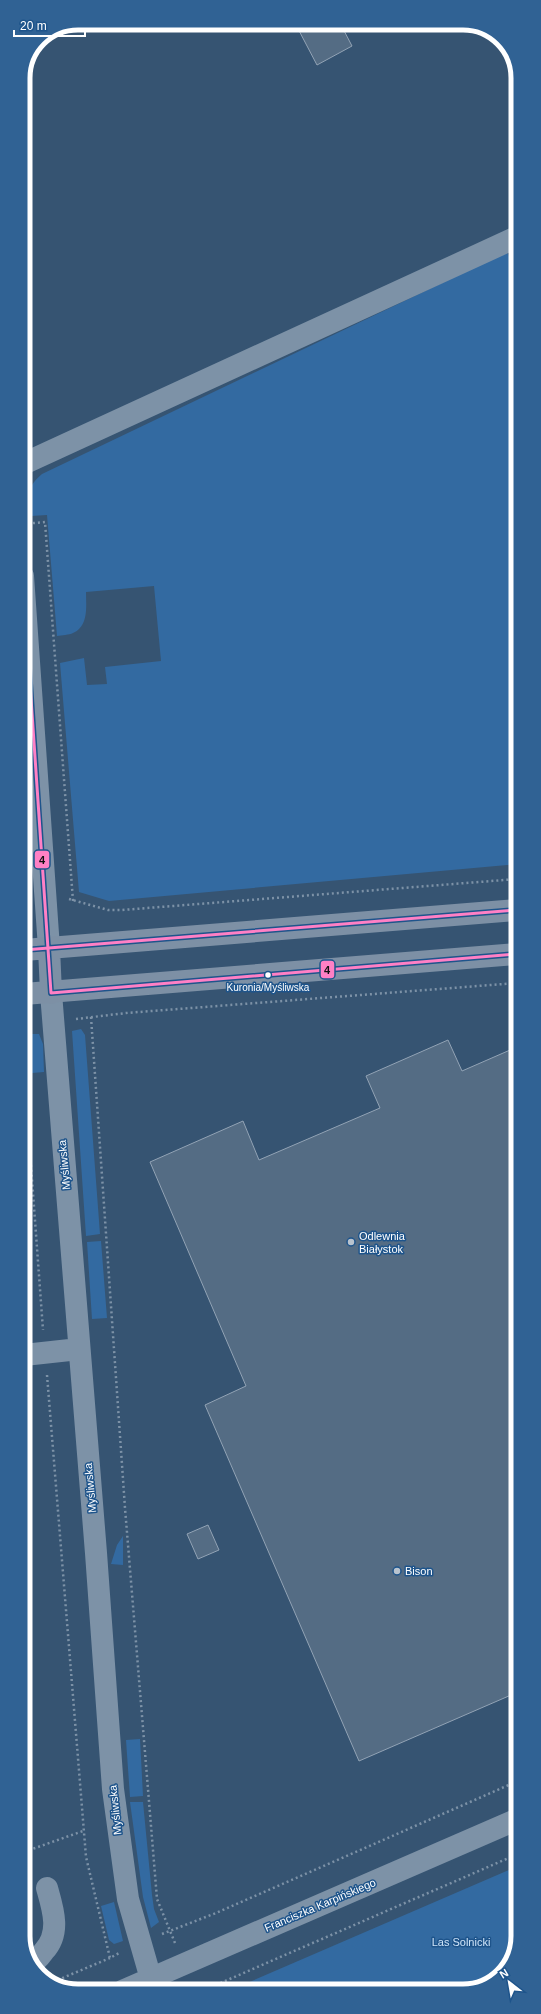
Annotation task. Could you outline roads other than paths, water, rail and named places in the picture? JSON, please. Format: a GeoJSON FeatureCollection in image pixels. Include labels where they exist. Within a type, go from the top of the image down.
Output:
{"type":"FeatureCollection","features":[{"type":"Feature","properties":{"kind":"main road"},"geometry":{"type":"LineString","coordinates":[[30,950],[511,910]]}},
{"type":"Feature","properties":{"kind":"main road"},"geometry":{"type":"LineString","coordinates":[[49,948],[51,992]]}},
{"type":"Feature","properties":{"kind":"main road"},"geometry":{"type":"LineString","coordinates":[[30,994],[511,954]]}},
{"type":"Feature","properties":{"kind":"street"},"geometry":{"type":"LineString","coordinates":[[30,461],[511,240]]}},
{"type":"Feature","properties":{"kind":"street"},"geometry":{"type":"LineString","coordinates":[[30,676],[49,948]]}},
{"type":"Feature","properties":{"kind":"street","name":"Myśliwska"},"geometry":{"type":"LineString","coordinates":[[51,992],[96,1553],[112,1789],[128,1899],[151,1979]]}},
{"type":"Feature","properties":{"kind":"street"},"geometry":{"type":"LineString","coordinates":[[30,1355],[79,1349]]}},
{"type":"Feature","properties":{"kind":"street","name":"Franciszka Karpińskiego"},"geometry":{"type":"LineString","coordinates":[[139,1984],[511,1822]]}},
{"type":"Feature","properties":{"kind":"street"},"geometry":{"type":"LineString","coordinates":[[36,1960],[49,1946],[55,1926],[53,1908],[47,1888]]}},
{"type":"Feature","properties":{"kind":"place","name":"Kuronia/Myśliwska"},"geometry":{"type":"Point","coordinates":[268,975]}},
{"type":"Feature","properties":{"kind":"place","name":"Odlewnia Białystok"},"geometry":{"type":"Point","coordinates":[351,1242]}},
{"type":"Feature","properties":{"kind":"place","name":"Bison"},"geometry":{"type":"Point","coordinates":[397,1571]}},
{"type":"Feature","properties":{"kind":"park label","name":"Las Solnicki"},"geometry":{"type":"Point","coordinates":[461,1942]}}]}
